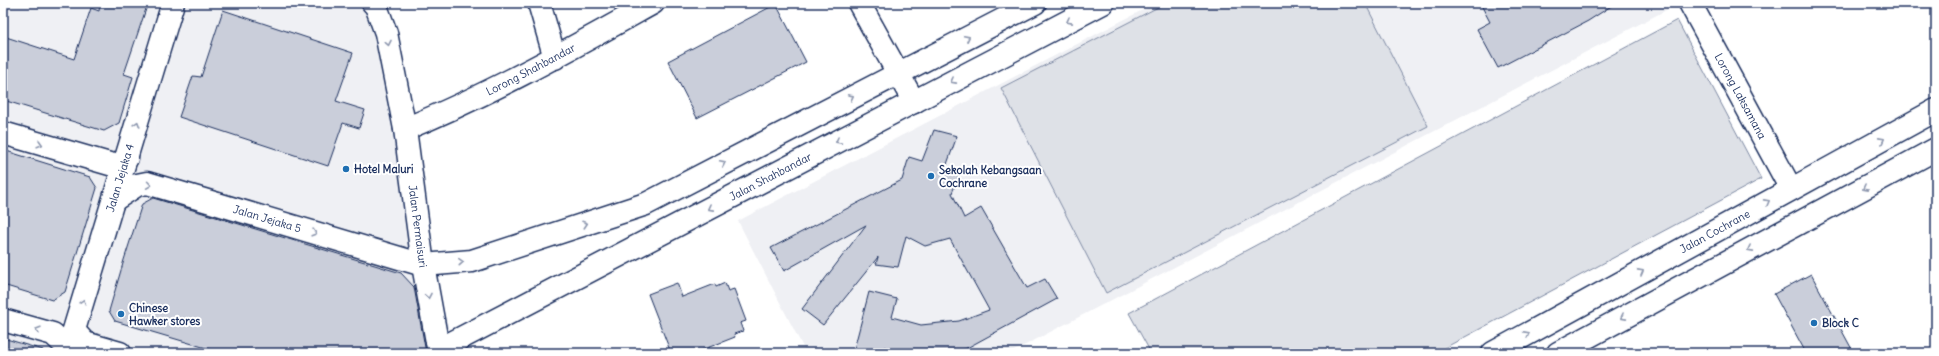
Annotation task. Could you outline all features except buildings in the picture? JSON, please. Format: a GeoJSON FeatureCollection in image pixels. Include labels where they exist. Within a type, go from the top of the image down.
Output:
{"type":"FeatureCollection","features":[{"type":"Feature","properties":{"kind":"street","name":"Jalan Jejaka 4"},"geometry":{"type":"LineString","coordinates":[[70,344],[173,3]]}},
{"type":"Feature","properties":{"kind":"street"},"geometry":{"type":"LineString","coordinates":[[539,3],[555,58]]}},
{"type":"Feature","properties":{"kind":"street","name":"Lorong Shahbandar"},"geometry":{"type":"LineString","coordinates":[[405,129],[436,116],[555,58],[653,3]]}},
{"type":"Feature","properties":{"kind":"street"},"geometry":{"type":"LineString","coordinates":[[858,3],[914,102]]}},
{"type":"Feature","properties":{"kind":"street"},"geometry":{"type":"LineString","coordinates":[[422,265],[472,261],[646,204],[1035,3]]}},
{"type":"Feature","properties":{"kind":"street","name":"Jalan Shahbandar"},"geometry":{"type":"LineString","coordinates":[[439,351],[1103,3]]}},
{"type":"Feature","properties":{"kind":"street","name":"Lorong Laksamana"},"geometry":{"type":"LineString","coordinates":[[1690,3],[1791,189]]}},
{"type":"Feature","properties":{"kind":"street","name":"Jalan Permaisuri"},"geometry":{"type":"LineString","coordinates":[[374,4],[386,33],[405,129],[422,265],[439,351]]}},
{"type":"Feature","properties":{"kind":"street","name":"Jalan Cochrane"},"geometry":{"type":"LineString","coordinates":[[1493,353],[1936,110]]}},
{"type":"Feature","properties":{"kind":"street"},"geometry":{"type":"LineString","coordinates":[[3,133],[113,165],[119,164],[127,158]]}},
{"type":"Feature","properties":{"kind":"street"},"geometry":{"type":"LineString","coordinates":[[1558,353],[1936,149]]}},
{"type":"Feature","properties":{"kind":"street","name":"Jalan Jejaka 5"},"geometry":{"type":"LineString","coordinates":[[114,200],[137,185],[147,183],[422,265]]}},
{"type":"Feature","properties":{"kind":"street"},"geometry":{"type":"LineString","coordinates":[[3,320],[53,334],[70,344],[85,343],[120,353]]}},
{"type":"Feature","properties":{"kind":"shaded area"},"geometry":{"type":"Polygon","coordinates":[[[3,3],[386,3],[398,27],[440,297],[456,353],[3,353],[3,3]]]}},
{"type":"Feature","properties":{"kind":"shaded area"},"geometry":{"type":"Polygon","coordinates":[[[1156,3],[1672,3],[1674,6],[1010,353],[806,353],[738,221],[1156,3]]]}},
{"type":"Feature","properties":{"kind":"shaded area"},"geometry":{"type":"Polygon","coordinates":[[[1166,3],[1365,3],[1428,126],[1106,293],[1001,88],[1166,3]]]}},
{"type":"Feature","properties":{"kind":"shaded area"},"geometry":{"type":"Polygon","coordinates":[[[1677,20],[1761,179],[1435,353],[1151,353],[1129,313],[1677,20]]]}},
{"type":"Feature","properties":{"kind":"place","name":"Hotel Maluri"},"geometry":{"type":"Point","coordinates":[346,169]}},
{"type":"Feature","properties":{"kind":"place","name":"Sekolah Kebangsaan Cochrane"},"geometry":{"type":"Point","coordinates":[931,176]}},
{"type":"Feature","properties":{"kind":"place","name":"Chinese Hawker stores"},"geometry":{"type":"Point","coordinates":[121,314]}},
{"type":"Feature","properties":{"kind":"place","name":"Block C"},"geometry":{"type":"Point","coordinates":[1814,323]}}]}
